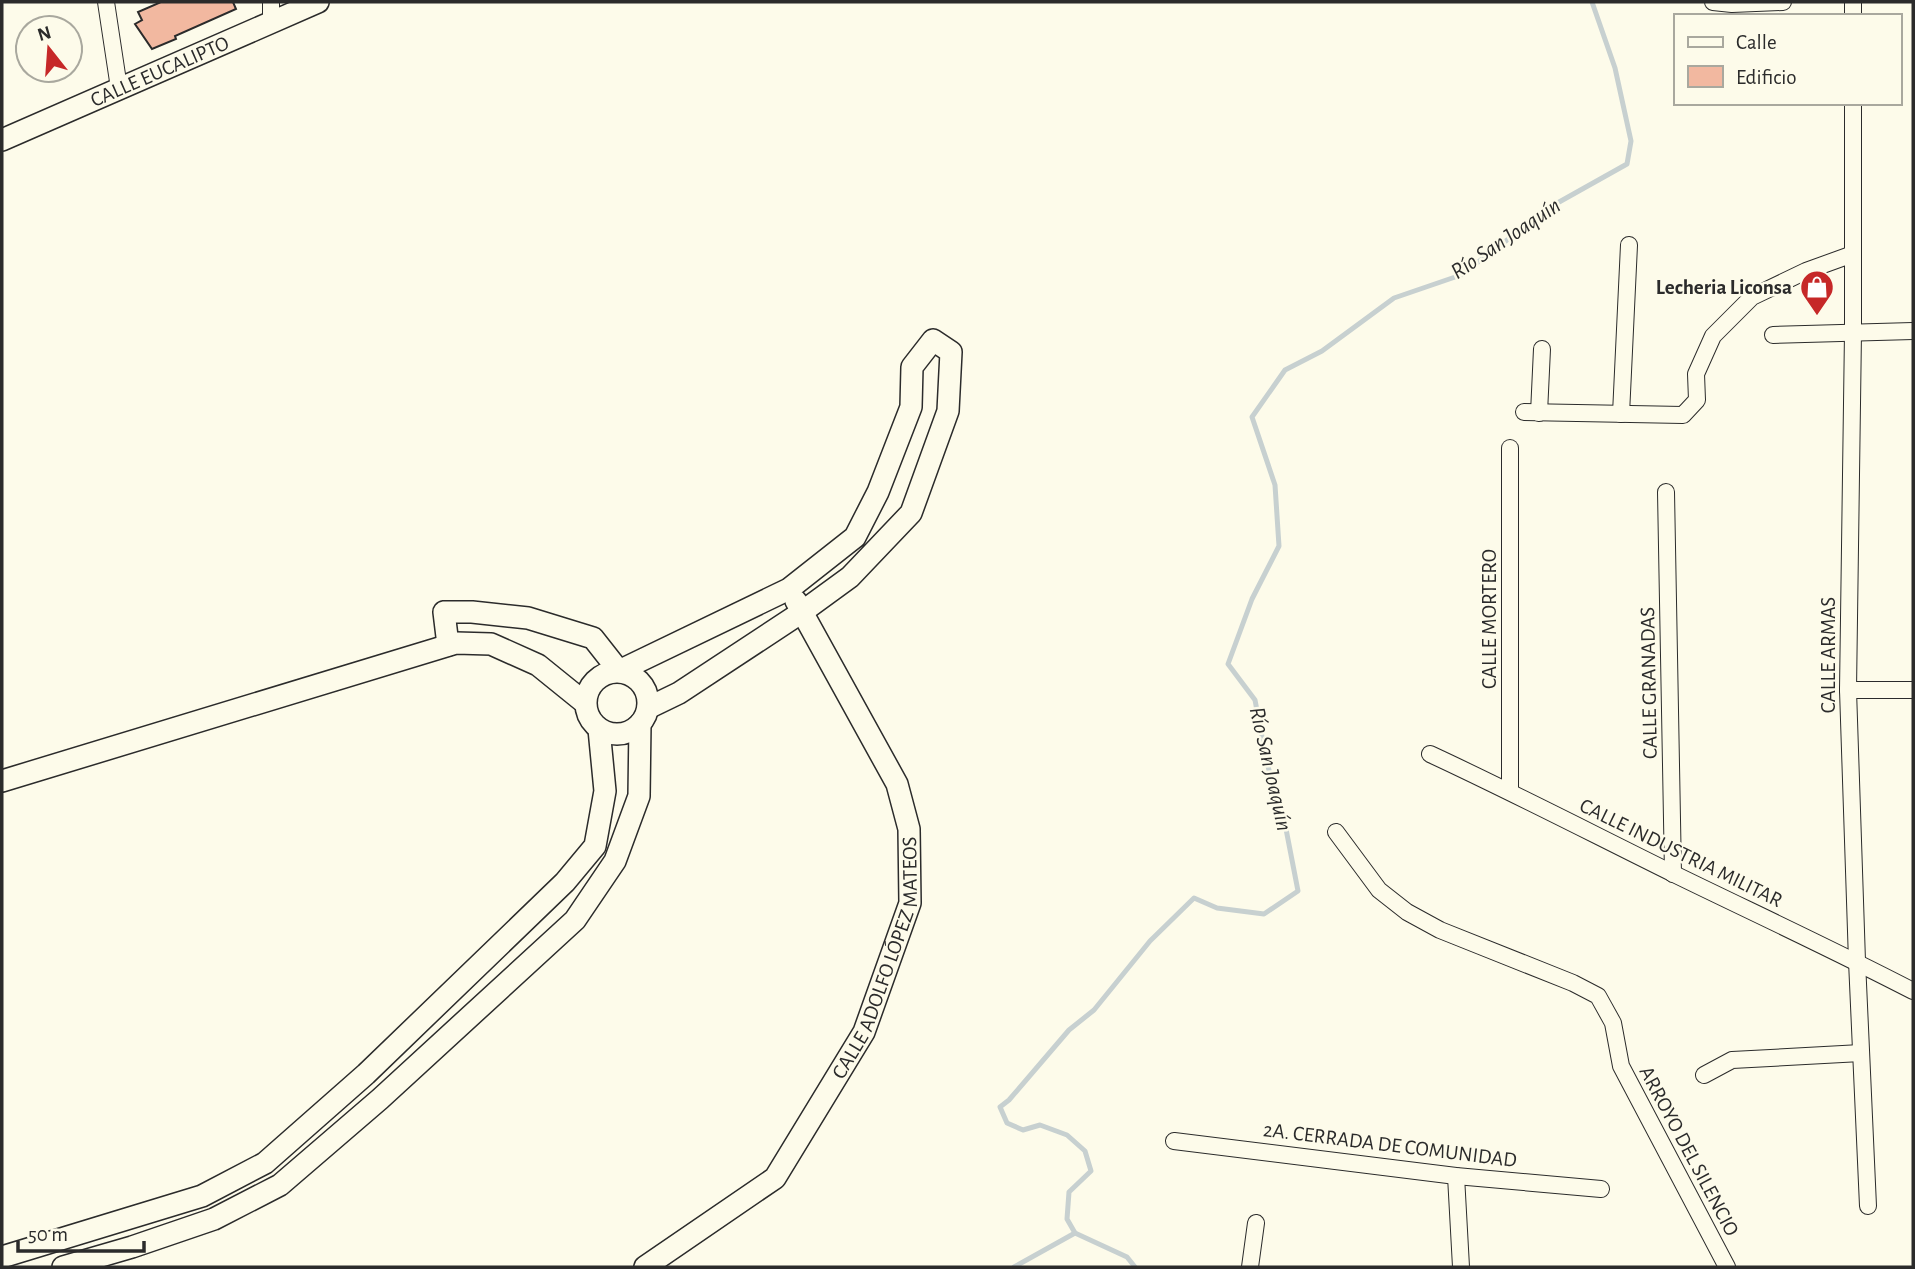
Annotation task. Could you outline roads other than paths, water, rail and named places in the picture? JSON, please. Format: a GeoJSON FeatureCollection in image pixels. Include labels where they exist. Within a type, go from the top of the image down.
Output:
{"type":"FeatureCollection","features":[{"type":"Feature","properties":{"kind":"street"},"geometry":{"type":"LineString","coordinates":[[106,2],[119,88]]}},
{"type":"Feature","properties":{"kind":"street","name":"CALLE EUCALIPTO"},"geometry":{"type":"LineString","coordinates":[[2,140],[119,88],[271,12],[318,2]]}},
{"type":"Feature","properties":{"kind":"street"},"geometry":{"type":"LineString","coordinates":[[1713,2],[1783,2]]}},
{"type":"Feature","properties":{"kind":"street","name":"CALLE ARMAS"},"geometry":{"type":"LineString","coordinates":[[1853,105],[1848,690],[1868,1206]]}},
{"type":"Feature","properties":{"kind":"street"},"geometry":{"type":"LineString","coordinates":[[1621,414],[1629,245]]}},
{"type":"Feature","properties":{"kind":"street"},"geometry":{"type":"LineString","coordinates":[[1542,349],[1531,412],[1684,415],[1697,400],[1696,374],[1713,336],[1752,298],[1806,271],[1853,254]]}},
{"type":"Feature","properties":{"kind":"street"},"geometry":{"type":"LineString","coordinates":[[1773,335],[1913,331]]}},
{"type":"Feature","properties":{"kind":"street"},"geometry":{"type":"LineString","coordinates":[[933,340],[951,352],[948,411],[911,513],[849,577],[802,611],[644,716],[625,733],[607,733],[599,729],[587,713],[587,693],[599,677],[619,671],[789,589],[855,537],[878,492],[911,407],[912,366],[933,340]]}},
{"type":"Feature","properties":{"kind":"street","name":"CALLE MORTERO"},"geometry":{"type":"LineString","coordinates":[[1510,447],[1510,791]]}},
{"type":"Feature","properties":{"kind":"street","name":"CALLE GRANADAS"},"geometry":{"type":"LineString","coordinates":[[1666,492],[1674,874]]}},
{"type":"Feature","properties":{"kind":"street","name":"CALLE ADOLFO LÓPEZ MATEOS"},"geometry":{"type":"LineString","coordinates":[[645,1267],[775,1178],[864,1032],[911,904],[909,829],[897,784],[789,589]]}},
{"type":"Feature","properties":{"kind":"street"},"geometry":{"type":"LineString","coordinates":[[63,1267],[214,1219],[280,1185],[380,1100],[575,920],[615,861],[639,796],[644,716],[648,698],[638,679],[619,671],[593,638],[528,618],[444,612],[448,645]]}},
{"type":"Feature","properties":{"kind":"street"},"geometry":{"type":"LineString","coordinates":[[2,781],[456,643],[491,644],[538,664],[585,703]]}},
{"type":"Feature","properties":{"kind":"street"},"geometry":{"type":"LineString","coordinates":[[1848,690],[1913,690]]}},
{"type":"Feature","properties":{"kind":"street"},"geometry":{"type":"LineString","coordinates":[[2,1257],[202,1196],[265,1163],[356,1083],[565,882],[595,846],[605,792],[599,729]]}},
{"type":"Feature","properties":{"kind":"street","name":"CALLE INDUSTRIA MILITAR"},"geometry":{"type":"LineString","coordinates":[[1430,754],[1857,961],[1913,991]]}},
{"type":"Feature","properties":{"kind":"street","name":"ARROYO DEL SILENCIO"},"geometry":{"type":"LineString","coordinates":[[1336,832],[1380,890],[1407,912],[1440,930],[1573,983],[1598,996],[1613,1023],[1621,1066],[1727,1267]]}},
{"type":"Feature","properties":{"kind":"street"},"geometry":{"type":"LineString","coordinates":[[1704,1075],[1732,1060],[1861,1054]]}},
{"type":"Feature","properties":{"kind":"street","name":"2A. CERRADA DE COMUNIDAD"},"geometry":{"type":"LineString","coordinates":[[1174,1141],[1456,1176],[1601,1189]]}},
{"type":"Feature","properties":{"kind":"street"},"geometry":{"type":"LineString","coordinates":[[1456,1176],[1461,1267]]}},
{"type":"Feature","properties":{"kind":"street"},"geometry":{"type":"LineString","coordinates":[[1250,1267],[1256,1223]]}},
{"type":"Feature","properties":{"kind":"waterway","name":"Río San Joaquín"},"geometry":{"type":"LineString","coordinates":[[1135,1267],[1127,1257],[1075,1233],[1067,1219],[1069,1192],[1091,1171],[1085,1151],[1067,1135],[1040,1125],[1023,1130],[1007,1123],[1000,1107],[1069,1030],[1094,1010],[1150,941],[1194,898],[1217,908],[1264,914],[1298,891],[1286,829],[1267,763],[1255,700],[1228,664],[1252,599],[1279,546],[1275,485],[1252,417],[1285,370],[1322,351],[1394,298],[1461,275],[1552,206],[1627,164],[1631,141],[1615,68],[1592,2]]}},
{"type":"Feature","properties":{"kind":"waterway"},"geometry":{"type":"LineString","coordinates":[[1014,1267],[1075,1233]]}},
{"type":"Feature","properties":{"kind":"place","name":"Lecheria Liconsa"},"geometry":{"type":"Point","coordinates":[1817,317]}}]}
